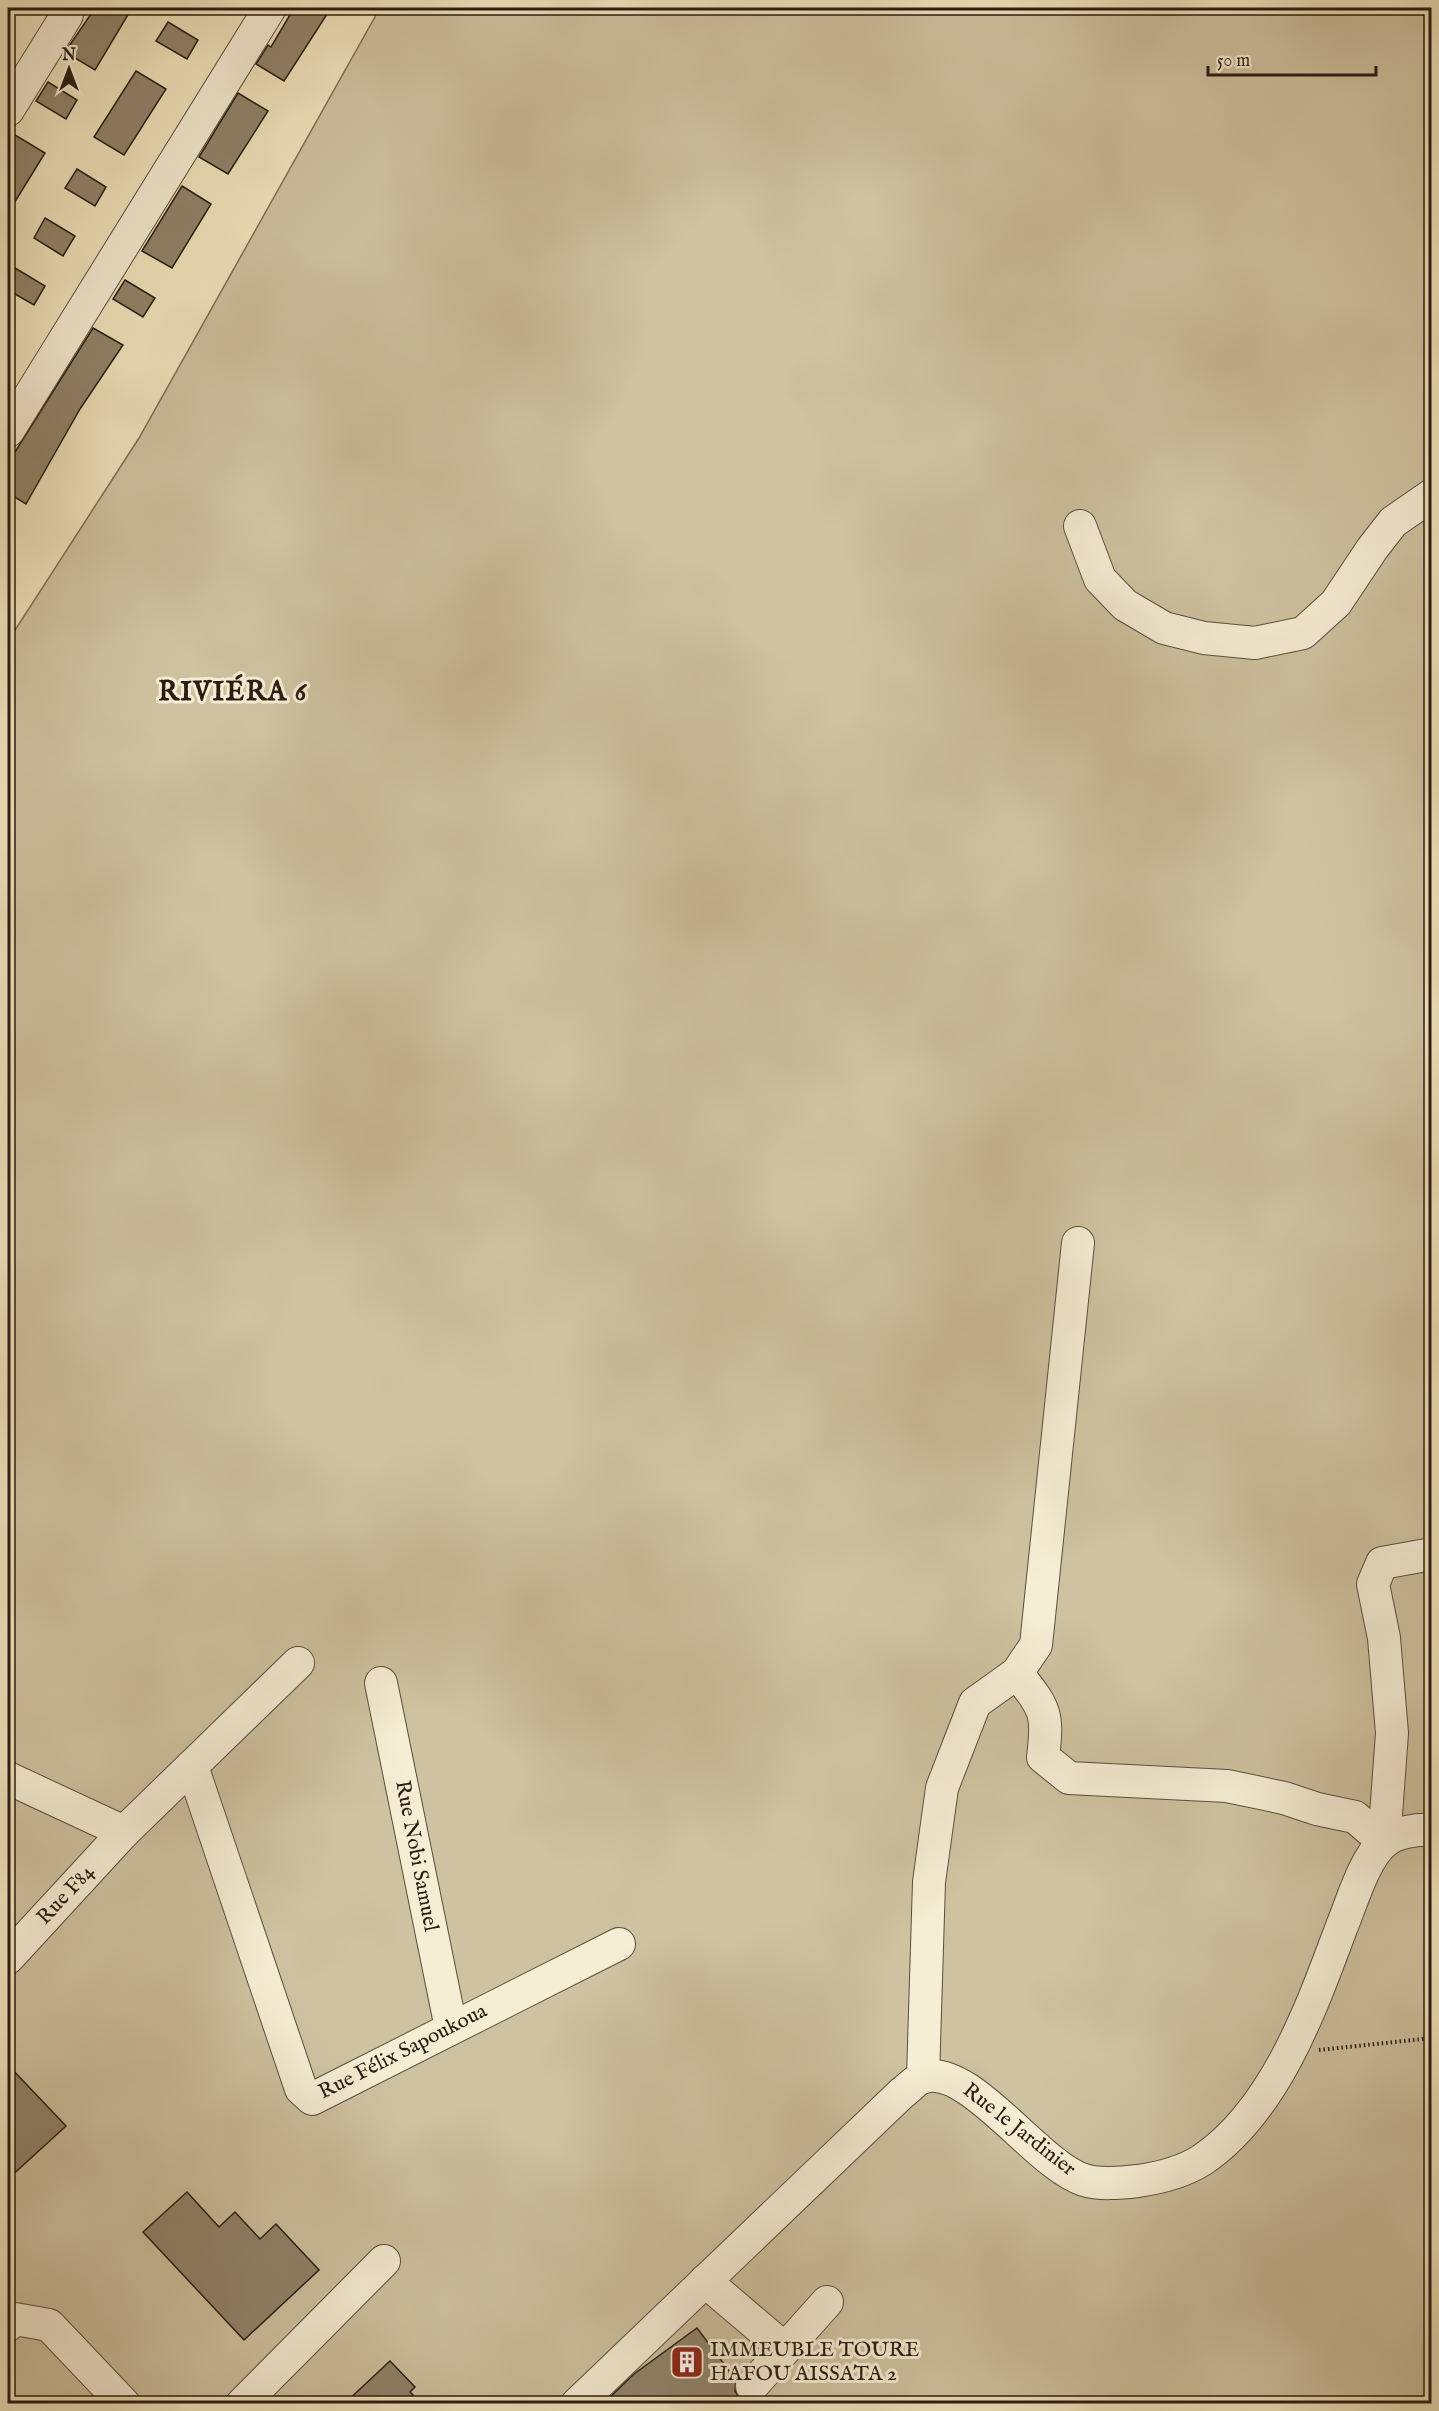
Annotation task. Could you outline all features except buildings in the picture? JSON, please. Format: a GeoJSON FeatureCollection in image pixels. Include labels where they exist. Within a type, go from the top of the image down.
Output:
{"type":"FeatureCollection","features":[{"type":"Feature","properties":{"kind":"street"},"geometry":{"type":"LineString","coordinates":[[8,110],[67,15],[67,8]]}},
{"type":"Feature","properties":{"kind":"street"},"geometry":{"type":"LineString","coordinates":[[8,432],[270,8]]}},
{"type":"Feature","properties":{"kind":"street"},"geometry":{"type":"LineString","coordinates":[[1080,526],[1100,579],[1125,604],[1164,628],[1204,638],[1255,643],[1303,633],[1336,603],[1372,549],[1394,522],[1431,495]]}},
{"type":"Feature","properties":{"kind":"street"},"geometry":{"type":"LineString","coordinates":[[577,2403],[902,2093],[922,2077],[929,1882],[942,1788],[975,1703],[1017,1673],[1036,1645],[1078,1243]]}},
{"type":"Feature","properties":{"kind":"street"},"geometry":{"type":"LineString","coordinates":[[1384,1842],[1392,1734],[1384,1638],[1373,1584],[1382,1563],[1431,1554]]}},
{"type":"Feature","properties":{"kind":"street","name":"Rue F84"},"geometry":{"type":"LineString","coordinates":[[8,1958],[124,1832],[298,1664]]}},
{"type":"Feature","properties":{"kind":"street"},"geometry":{"type":"LineString","coordinates":[[1017,1673],[1042,1706],[1047,1729],[1043,1757],[1069,1778],[1227,1786],[1355,1817],[1384,1842]]}},
{"type":"Feature","properties":{"kind":"street","name":"Rue Nobi Samuel"},"geometry":{"type":"LineString","coordinates":[[381,1683],[451,2028]]}},
{"type":"Feature","properties":{"kind":"street","name":"Rue Félix Sapoukoua"},"geometry":{"type":"LineString","coordinates":[[192,1766],[301,2089],[312,2099],[619,1944]]}},
{"type":"Feature","properties":{"kind":"street"},"geometry":{"type":"LineString","coordinates":[[8,1778],[124,1832]]}},
{"type":"Feature","properties":{"kind":"street"},"geometry":{"type":"LineString","coordinates":[[1384,1842],[1400,1833],[1431,1830]]}},
{"type":"Feature","properties":{"kind":"street","name":"Rue le Jardinier"},"geometry":{"type":"LineString","coordinates":[[922,2077],[952,2079],[968,2089],[1054,2163],[1083,2180],[1118,2183],[1161,2178],[1201,2160],[1233,2133],[1263,2097],[1289,2054],[1328,1965],[1365,1868],[1384,1842]]}},
{"type":"Feature","properties":{"kind":"street"},"geometry":{"type":"LineString","coordinates":[[242,2403],[384,2261]]}},
{"type":"Feature","properties":{"kind":"street"},"geometry":{"type":"LineString","coordinates":[[705,2282],[785,2349]]}},
{"type":"Feature","properties":{"kind":"street"},"geometry":{"type":"LineString","coordinates":[[752,2386],[827,2302]]}},
{"type":"Feature","properties":{"kind":"street"},"geometry":{"type":"LineString","coordinates":[[8,2325],[15,2319],[49,2325],[124,2403]]}},
{"type":"Feature","properties":{"kind":"path"},"geometry":{"type":"LineString","coordinates":[[1289,2054],[1431,2038]]}},
{"type":"Feature","properties":{"kind":"shaded area"},"geometry":{"type":"Polygon","coordinates":[[[380,8],[1431,8],[1431,2403],[8,2403],[8,641],[139,438],[380,8]]]}},
{"type":"Feature","properties":{"kind":"place","name":"IMMEUBLE TOURE HAFOU AISSATA 2"},"geometry":{"type":"Point","coordinates":[687,2362]}},
{"type":"Feature","properties":{"kind":"district","name":"RIVIÉRA 6"},"geometry":{"type":"Point","coordinates":[233,693]}}]}
